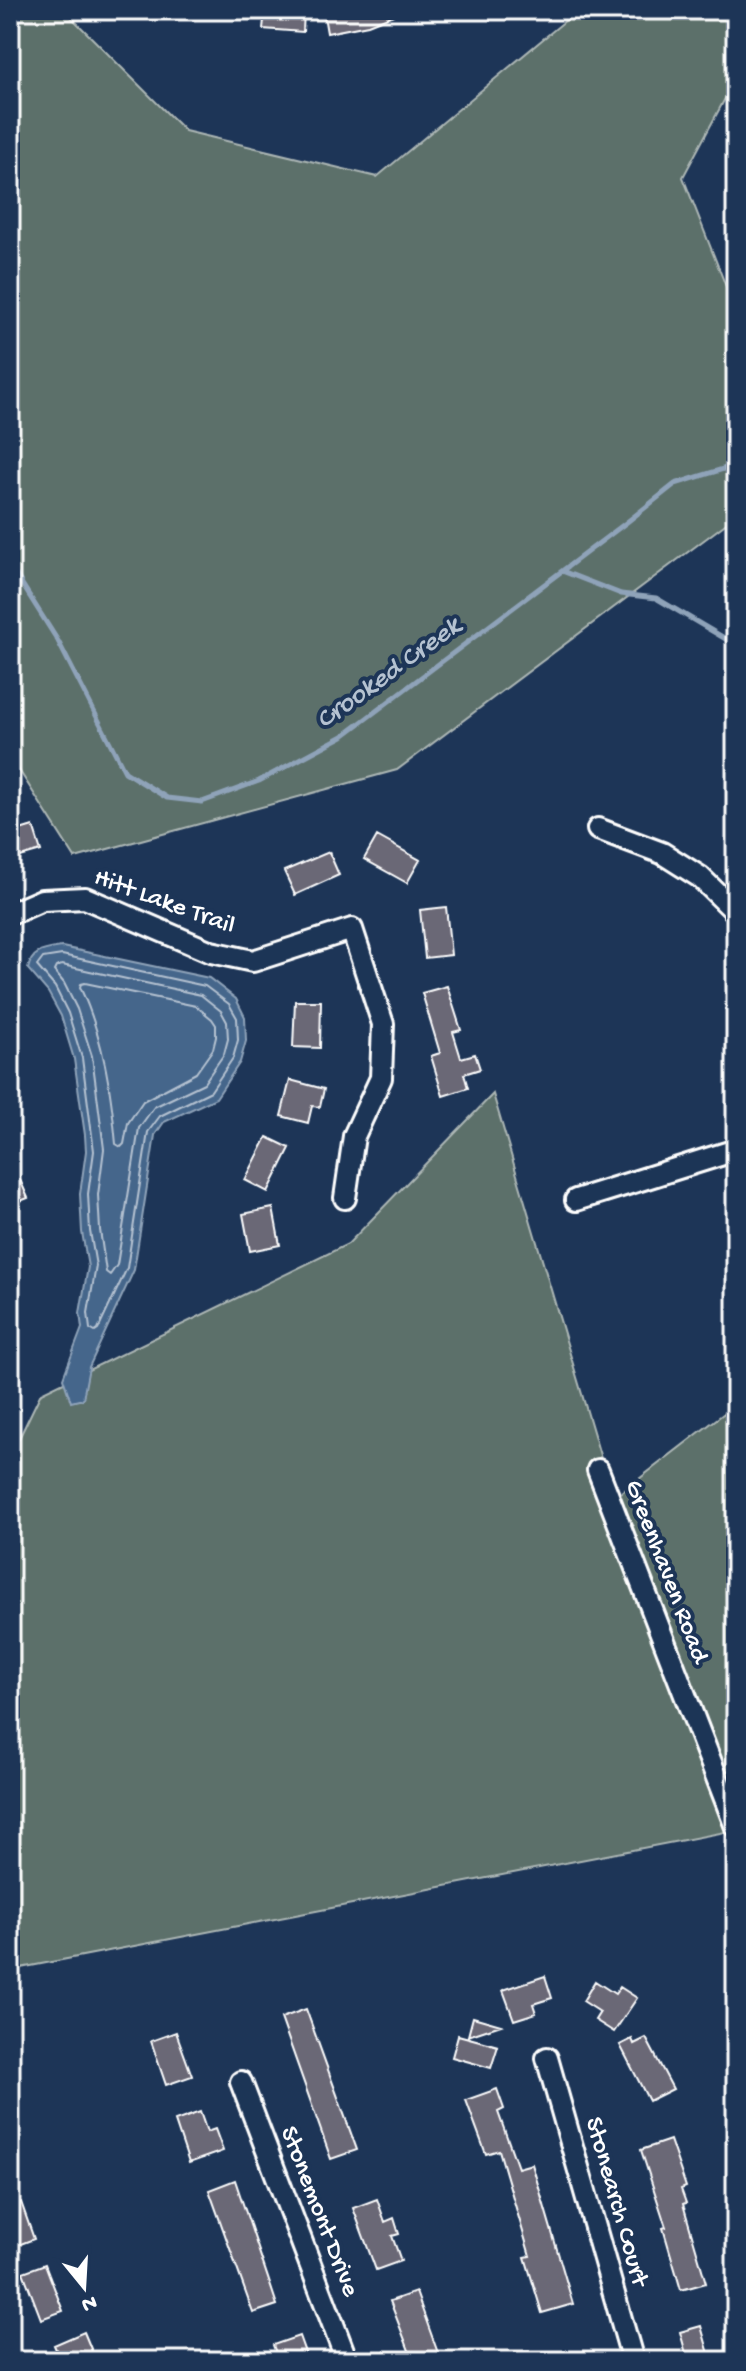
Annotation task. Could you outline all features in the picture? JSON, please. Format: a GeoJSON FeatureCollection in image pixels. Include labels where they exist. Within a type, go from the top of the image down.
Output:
{"type":"FeatureCollection","features":[{"type":"Feature","properties":{"kind":"street"},"geometry":{"type":"LineString","coordinates":[[598,829],[662,853],[700,877],[736,912]]}},
{"type":"Feature","properties":{"kind":"street","name":"Hitt Lake Trail"},"geometry":{"type":"LineString","coordinates":[[10,914],[42,900],[85,898],[211,952],[253,961],[352,929],[383,1024],[381,1078],[354,1136],[345,1198]]}},
{"type":"Feature","properties":{"kind":"street"},"geometry":{"type":"LineString","coordinates":[[576,1200],[736,1150]]}},
{"type":"Feature","properties":{"kind":"street","name":"Greenhaven Road"},"geometry":{"type":"LineString","coordinates":[[598,1470],[736,1827]]}},
{"type":"Feature","properties":{"kind":"street","name":"Stonearch Court"},"geometry":{"type":"LineString","coordinates":[[547,2058],[633,2361]]}},
{"type":"Feature","properties":{"kind":"street","name":"Stonemont Drive"},"geometry":{"type":"LineString","coordinates":[[241,2082],[347,2361]]}},
{"type":"Feature","properties":{"kind":"green space"},"geometry":{"type":"Polygon","coordinates":[[[10,10],[64,10],[185,131],[377,177],[572,15],[574,10],[736,10],[736,78],[683,177],[736,312],[736,516],[397,770],[75,858],[10,756],[10,10]]]}},
{"type":"Feature","properties":{"kind":"green space"},"geometry":{"type":"Polygon","coordinates":[[[493,1094],[613,1499],[736,1404],[736,1830],[10,1970],[10,1457],[41,1393],[348,1244],[493,1094]]]}},
{"type":"Feature","properties":{"kind":"water"},"geometry":{"type":"Polygon","coordinates":[[[62,947],[209,978],[236,999],[245,1017],[246,1041],[240,1062],[216,1098],[164,1122],[155,1135],[134,1270],[89,1367],[83,1399],[71,1402],[63,1378],[82,1328],[80,1313],[88,1267],[80,1194],[85,1135],[74,1059],[61,1016],[48,992],[28,969],[36,954],[62,947]]]}},
{"type":"Feature","properties":{"kind":"building"},"geometry":{"type":"Polygon","coordinates":[[[265,10],[304,10],[303,32],[263,29],[265,10]]]}},
{"type":"Feature","properties":{"kind":"building"},"geometry":{"type":"Polygon","coordinates":[[[323,10],[403,11],[368,25],[327,33],[323,10]]]}},
{"type":"Feature","properties":{"kind":"building"},"geometry":{"type":"Polygon","coordinates":[[[33,826],[41,851],[10,860],[10,833],[33,826]]]}},
{"type":"Feature","properties":{"kind":"building"},"geometry":{"type":"Polygon","coordinates":[[[377,836],[420,860],[407,883],[364,859],[377,836]]]}},
{"type":"Feature","properties":{"kind":"building"},"geometry":{"type":"Polygon","coordinates":[[[329,852],[339,875],[295,895],[284,871],[329,852]]]}},
{"type":"Feature","properties":{"kind":"building"},"geometry":{"type":"Polygon","coordinates":[[[446,907],[451,955],[425,958],[420,910],[446,907]]]}},
{"type":"Feature","properties":{"kind":"building"},"geometry":{"type":"Polygon","coordinates":[[[447,986],[461,1030],[453,1032],[461,1058],[475,1054],[480,1069],[464,1074],[468,1088],[443,1096],[431,1056],[440,1053],[422,993],[447,986]]]}},
{"type":"Feature","properties":{"kind":"building"},"geometry":{"type":"Polygon","coordinates":[[[295,1001],[321,1001],[320,1048],[293,1047],[295,1001]]]}},
{"type":"Feature","properties":{"kind":"building"},"geometry":{"type":"Polygon","coordinates":[[[290,1080],[324,1089],[320,1107],[312,1106],[308,1123],[281,1116],[290,1080]]]}},
{"type":"Feature","properties":{"kind":"building"},"geometry":{"type":"Polygon","coordinates":[[[267,1137],[290,1148],[268,1192],[245,1180],[267,1137]]]}},
{"type":"Feature","properties":{"kind":"building"},"geometry":{"type":"Polygon","coordinates":[[[10,1157],[28,1198],[10,1205],[10,1157]]]}},
{"type":"Feature","properties":{"kind":"building"},"geometry":{"type":"Polygon","coordinates":[[[273,1208],[280,1245],[250,1251],[243,1214],[273,1208]]]}},
{"type":"Feature","properties":{"kind":"building"},"geometry":{"type":"Polygon","coordinates":[[[545,1976],[552,1998],[533,2004],[536,2013],[514,2020],[503,1990],[545,1976]]]}},
{"type":"Feature","properties":{"kind":"building"},"geometry":{"type":"Polygon","coordinates":[[[595,1981],[615,1994],[620,1987],[637,1998],[614,2032],[595,2020],[600,2012],[583,2001],[595,1981]]]}},
{"type":"Feature","properties":{"kind":"building"},"geometry":{"type":"Polygon","coordinates":[[[306,2009],[357,2150],[331,2159],[281,2018],[306,2009]]]}},
{"type":"Feature","properties":{"kind":"building"},"geometry":{"type":"Polygon","coordinates":[[[473,2017],[501,2025],[468,2036],[473,2017]]]}},
{"type":"Feature","properties":{"kind":"building"},"geometry":{"type":"Polygon","coordinates":[[[176,2032],[192,2076],[166,2085],[151,2041],[176,2032]]]}},
{"type":"Feature","properties":{"kind":"building"},"geometry":{"type":"Polygon","coordinates":[[[458,2035],[498,2046],[491,2068],[452,2057],[458,2035]]]}},
{"type":"Feature","properties":{"kind":"building"},"geometry":{"type":"Polygon","coordinates":[[[646,2038],[673,2089],[649,2101],[620,2045],[632,2039],[634,2044],[646,2038]]]}},
{"type":"Feature","properties":{"kind":"building"},"geometry":{"type":"Polygon","coordinates":[[[497,2089],[504,2109],[498,2112],[518,2168],[532,2164],[573,2304],[542,2313],[525,2257],[530,2256],[499,2150],[486,2154],[466,2100],[497,2089]]]}},
{"type":"Feature","properties":{"kind":"building"},"geometry":{"type":"Polygon","coordinates":[[[200,2112],[207,2132],[215,2129],[223,2151],[189,2163],[175,2121],[200,2112]]]}},
{"type":"Feature","properties":{"kind":"building"},"geometry":{"type":"Polygon","coordinates":[[[670,2140],[686,2187],[681,2189],[686,2203],[683,2204],[706,2283],[681,2290],[663,2228],[666,2227],[641,2150],[670,2140]]]}},
{"type":"Feature","properties":{"kind":"building"},"geometry":{"type":"Polygon","coordinates":[[[235,2180],[277,2305],[253,2313],[209,2190],[235,2180]]]}},
{"type":"Feature","properties":{"kind":"building"},"geometry":{"type":"Polygon","coordinates":[[[377,2199],[385,2222],[394,2218],[399,2234],[392,2236],[401,2261],[376,2270],[353,2208],[377,2199]]]}},
{"type":"Feature","properties":{"kind":"building"},"geometry":{"type":"Polygon","coordinates":[[[21,2202],[34,2239],[10,2248],[10,2207],[21,2202]]]}},
{"type":"Feature","properties":{"kind":"building"},"geometry":{"type":"Polygon","coordinates":[[[45,2264],[63,2311],[41,2319],[23,2272],[45,2264]]]}},
{"type":"Feature","properties":{"kind":"building"},"geometry":{"type":"Polygon","coordinates":[[[416,2292],[438,2353],[413,2361],[390,2301],[416,2292]]]}},
{"type":"Feature","properties":{"kind":"building"},"geometry":{"type":"Polygon","coordinates":[[[701,2326],[711,2361],[688,2361],[680,2332],[701,2326]]]}},
{"type":"Feature","properties":{"kind":"building"},"geometry":{"type":"Polygon","coordinates":[[[84,2332],[96,2361],[61,2361],[54,2345],[84,2332]]]}},
{"type":"Feature","properties":{"kind":"building"},"geometry":{"type":"Polygon","coordinates":[[[299,2336],[308,2361],[279,2361],[273,2345],[299,2336]]]}},
{"type":"Feature","properties":{"kind":"waterway","name":"Crooked Creek"},"geometry":{"type":"LineString","coordinates":[[10,565],[58,641],[125,772],[167,798],[202,802],[259,781],[343,736],[675,484],[736,465]]}},
{"type":"Feature","properties":{"kind":"waterway"},"geometry":{"type":"LineString","coordinates":[[562,571],[621,594],[656,598],[736,645]]}}]}
